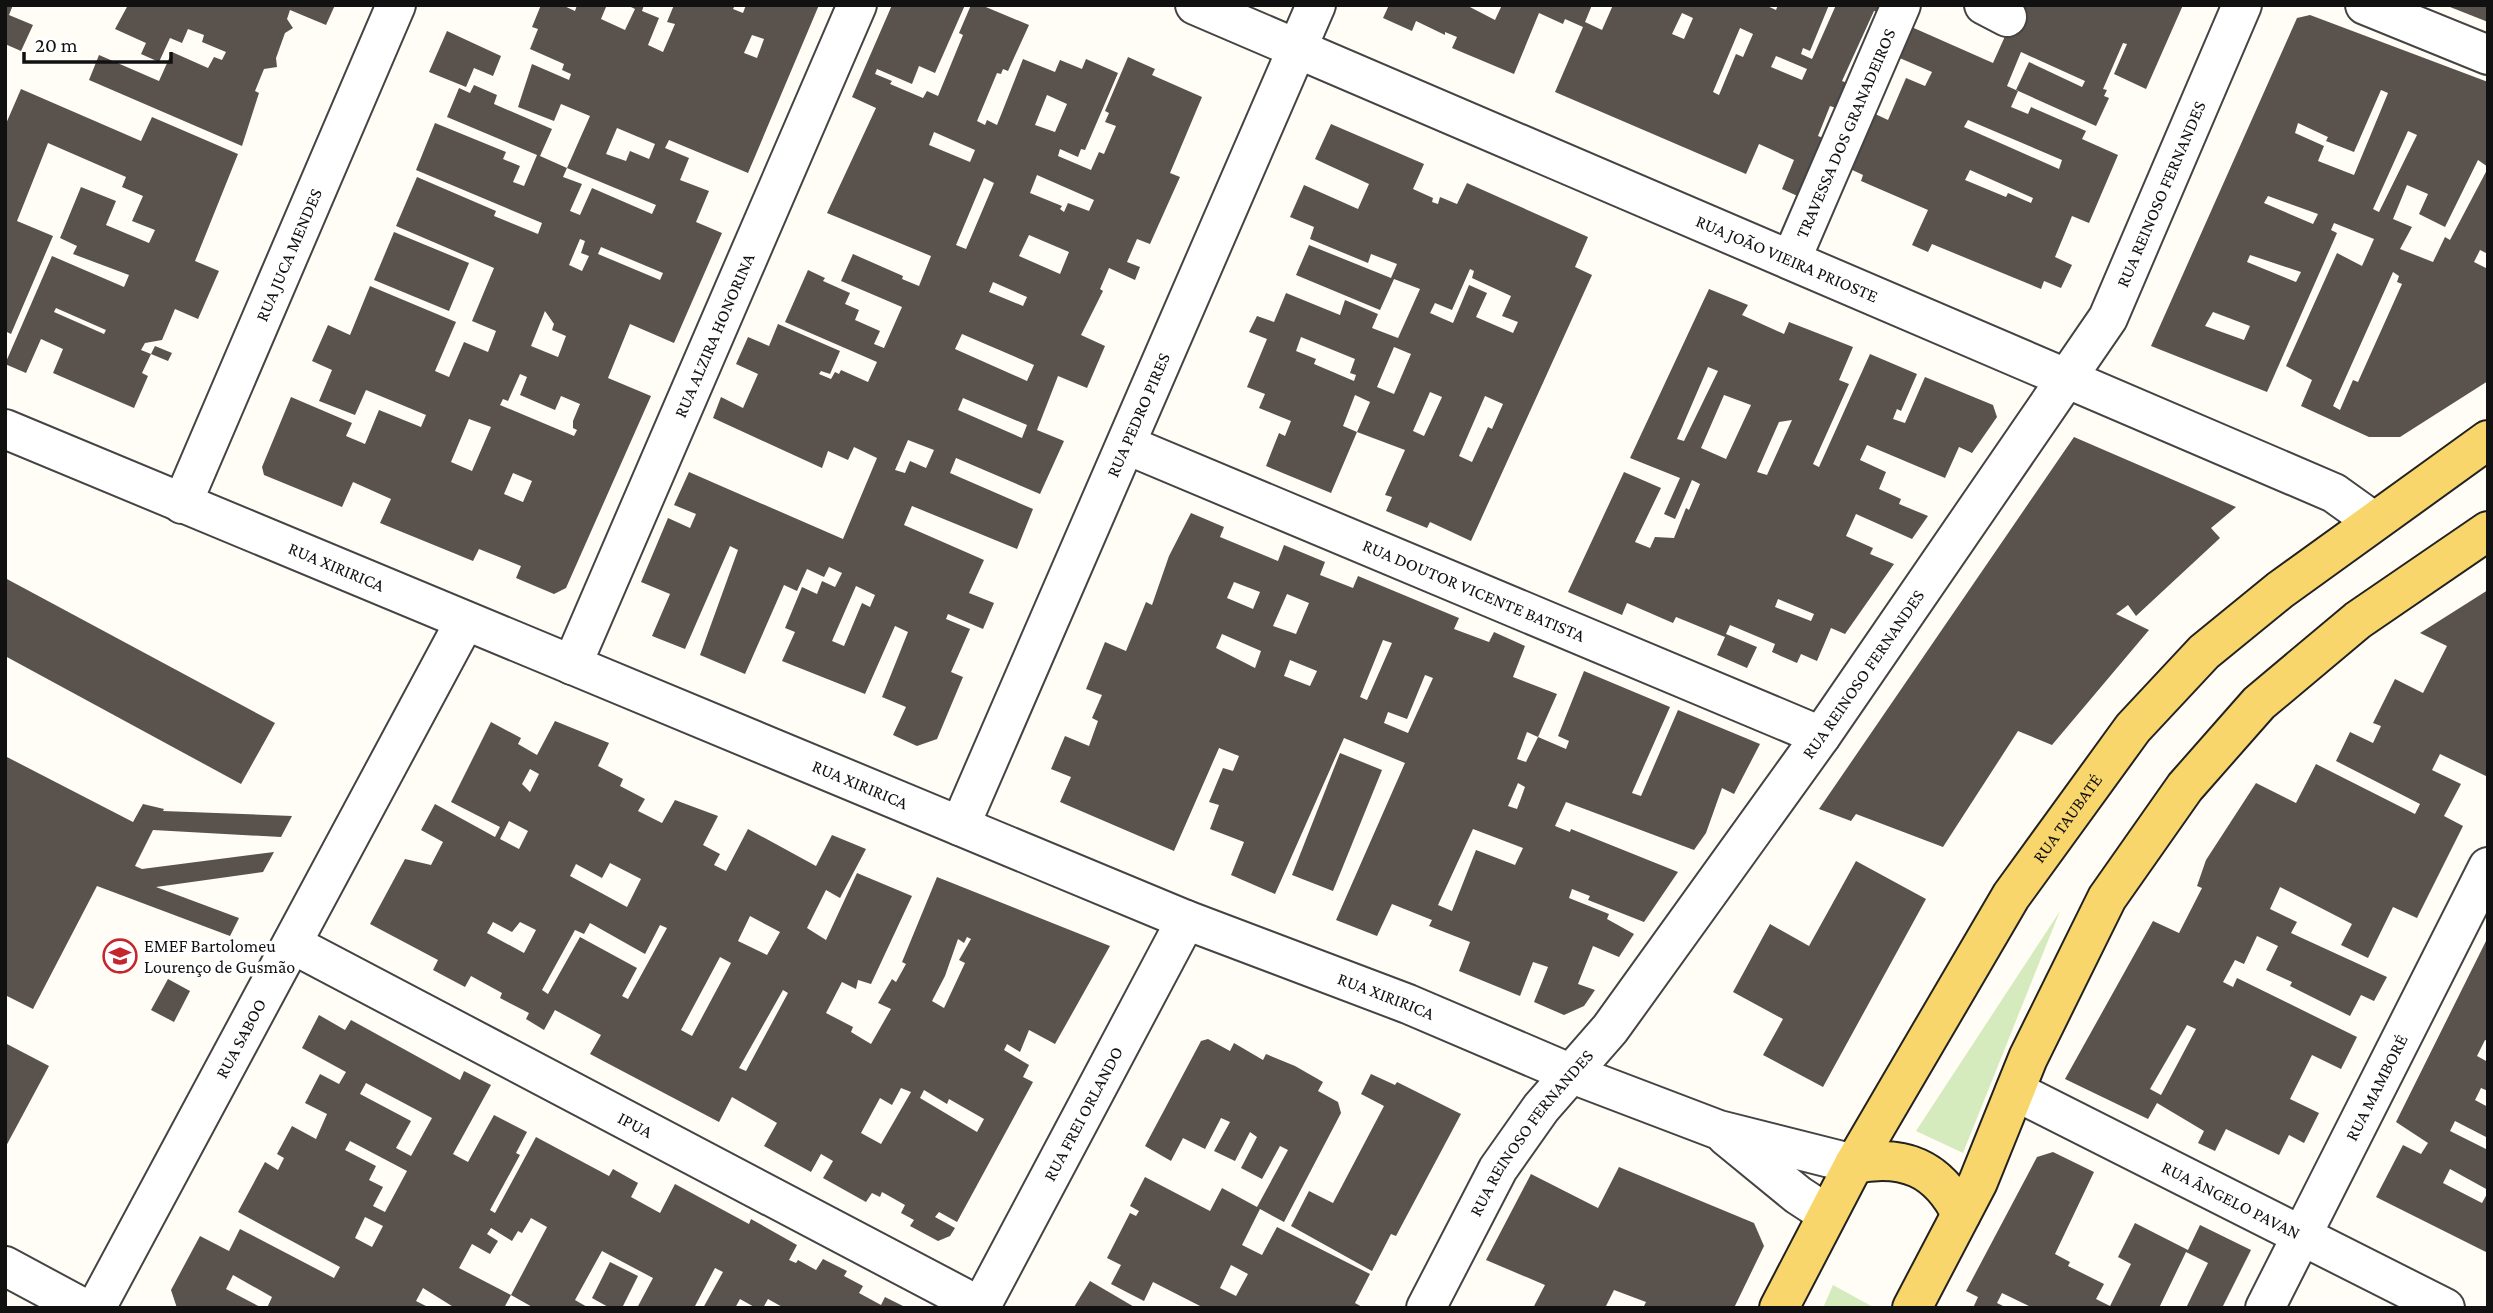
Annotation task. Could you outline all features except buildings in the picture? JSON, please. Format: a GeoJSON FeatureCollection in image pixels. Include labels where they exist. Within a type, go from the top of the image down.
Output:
{"type":"FeatureCollection","features":[{"type":"Feature","properties":{"kind":"main road","name":"RUA TAUBATÉ"},"geometry":{"type":"LineString","coordinates":[[1779,1308],[1854,1164],[2011,896],[2133,728],[2204,652],[2372,521],[2488,440]]}},
{"type":"Feature","properties":{"kind":"main road"},"geometry":{"type":"LineString","coordinates":[[1912,1308],[1979,1182],[2028,1058],[2107,898],[2185,787],[2259,703],[2358,620],[2488,531]]}},
{"type":"Feature","properties":{"kind":"main road"},"geometry":{"type":"LineString","coordinates":[[1854,1164],[1886,1160],[1918,1167],[1951,1195],[1961,1214]]}},
{"type":"Feature","properties":{"kind":"street","name":"RUA JUCA MENDES"},"geometry":{"type":"LineString","coordinates":[[182,504],[396,5]]}},
{"type":"Feature","properties":{"kind":"street","name":"RUA ALZIRA HONORINA"},"geometry":{"type":"LineString","coordinates":[[572,665],[857,5]]}},
{"type":"Feature","properties":{"kind":"street","name":"RUA JOÃO VIEIRA PRIOSTE"},"geometry":{"type":"LineString","coordinates":[[1195,5],[2069,377],[2334,493],[2372,521]]}},
{"type":"Feature","properties":{"kind":"street","name":"RUA PEDRO PIRES"},"geometry":{"type":"LineString","coordinates":[[960,825],[1316,5]]}},
{"type":"Feature","properties":{"kind":"street","name":"TRAVESSA DOS GRANADEIROS"},"geometry":{"type":"LineString","coordinates":[[1791,260],[1901,5]]}},
{"type":"Feature","properties":{"kind":"street","name":"RUA REINOSO FERNANDES"},"geometry":{"type":"LineString","coordinates":[[1426,1308],[1498,1170],[1541,1108],[1610,1029],[1821,736],[2108,318],[2242,5]]}},
{"type":"Feature","properties":{"kind":"street"},"geometry":{"type":"LineString","coordinates":[[2365,5],[2488,55]]}},
{"type":"Feature","properties":{"kind":"street","name":"RUA XIRIRICA"},"geometry":{"type":"LineString","coordinates":[[5,429],[1186,919],[1408,1004],[1572,1074],[1719,1130],[1854,1164]]}},
{"type":"Feature","properties":{"kind":"street","name":"RUA DOUTOR VICENTE BATISTA"},"geometry":{"type":"LineString","coordinates":[[1127,445],[1821,736]]}},
{"type":"Feature","properties":{"kind":"street","name":"RUA SABOO"},"geometry":{"type":"LineString","coordinates":[[96,1308],[465,621]]}},
{"type":"Feature","properties":{"kind":"street","name":"RUA MAMBORÉ"},"geometry":{"type":"LineString","coordinates":[[2265,1308],[2478,911],[2488,867]]}},
{"type":"Feature","properties":{"kind":"street","name":"RUA FREI ORLANDO"},"geometry":{"type":"LineString","coordinates":[[980,1308],[1186,919]]}},
{"type":"Feature","properties":{"kind":"street","name":"IPUA"},"geometry":{"type":"LineString","coordinates":[[292,944],[980,1308]]}},
{"type":"Feature","properties":{"kind":"street","name":"RUA ÂNGELO PAVAN"},"geometry":{"type":"LineString","coordinates":[[2015,1091],[2445,1308]]}},
{"type":"Feature","properties":{"kind":"street","name":"RUA XIRIRICA"},"geometry":{"type":"LineString","coordinates":[[1719,1130],[1778,1179],[1827,1214]]}},
{"type":"Feature","properties":{"kind":"street"},"geometry":{"type":"LineString","coordinates":[[5,1266],[83,1308]]}},
{"type":"Feature","properties":{"kind":"green space"},"geometry":{"type":"Polygon","coordinates":[[[2060,911],[1963,1153],[1916,1131],[2060,911]]]}},
{"type":"Feature","properties":{"kind":"green space"},"geometry":{"type":"Polygon","coordinates":[[[1833,1285],[1875,1308],[1823,1308],[1833,1285]]]}},
{"type":"Feature","properties":{"kind":"place","name":"EMEF Bartolomeu Lourenço de Gusmão"},"geometry":{"type":"Point","coordinates":[120,956]}}]}
